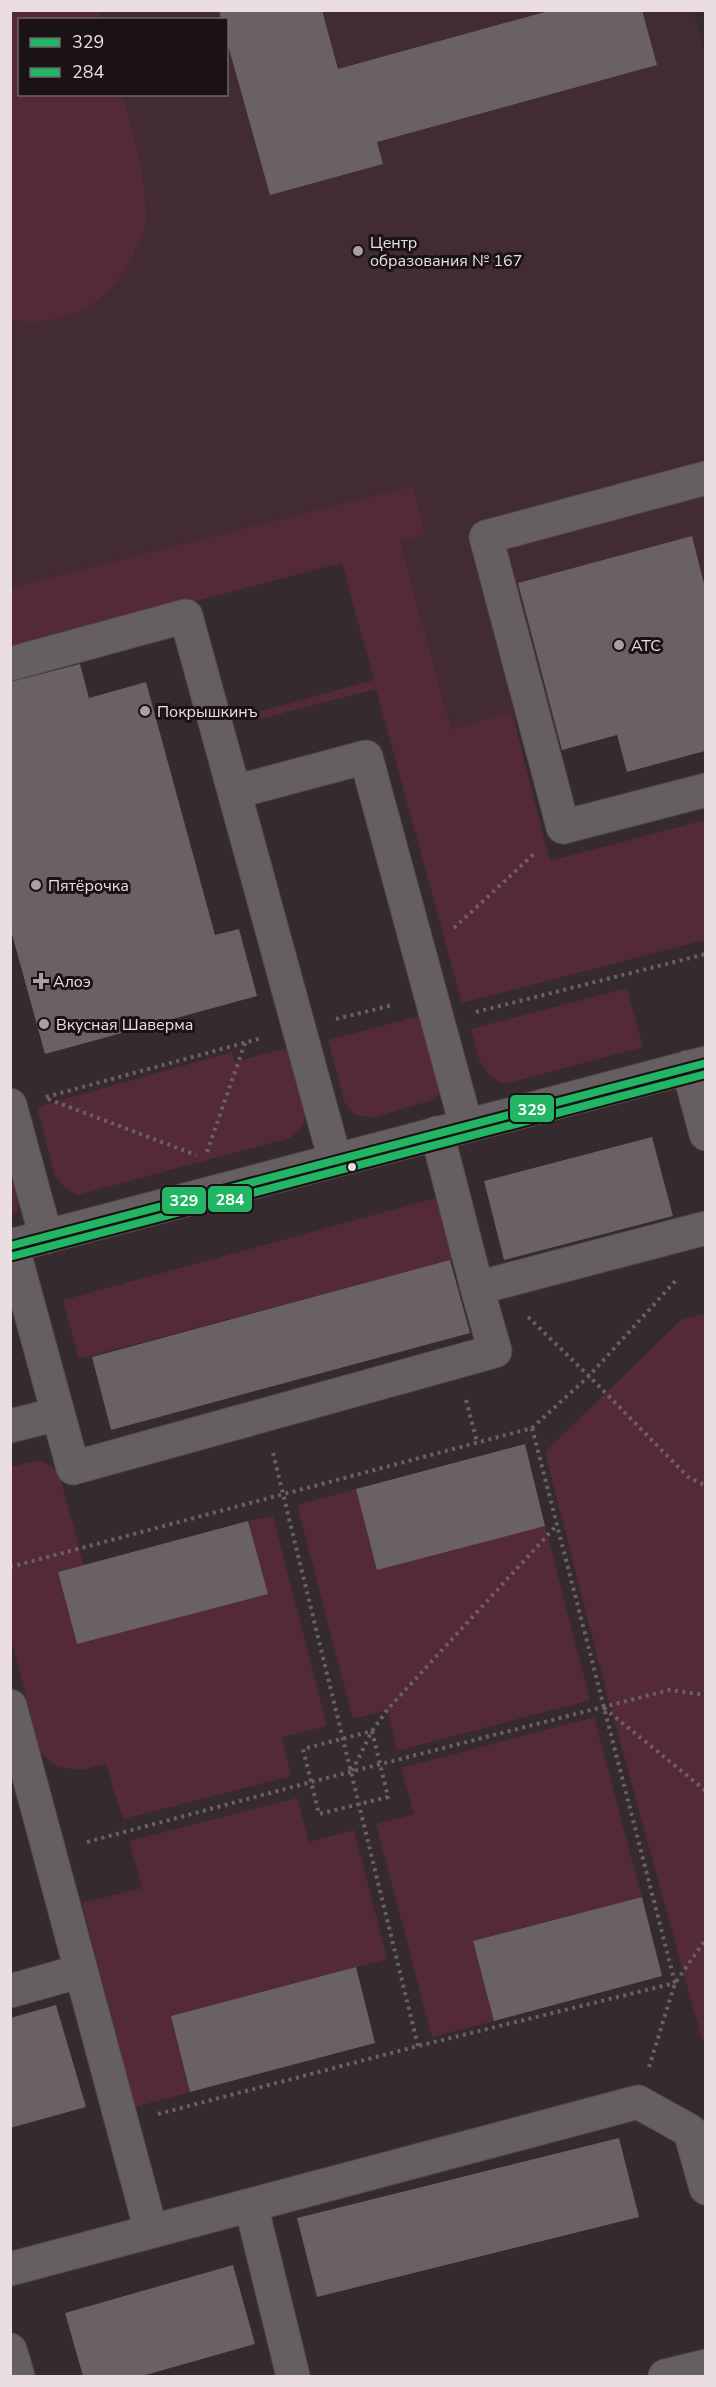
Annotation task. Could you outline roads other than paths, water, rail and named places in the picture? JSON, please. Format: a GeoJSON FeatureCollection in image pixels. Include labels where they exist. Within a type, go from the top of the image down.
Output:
{"type":"FeatureCollection","features":[{"type":"Feature","properties":{"kind":"street"},"geometry":{"type":"LineString","coordinates":[[705,478],[486,537],[563,827],[705,790]]}},
{"type":"Feature","properties":{"kind":"street"},"geometry":{"type":"LineString","coordinates":[[10,664],[186,616],[335,1160]]}},
{"type":"Feature","properties":{"kind":"street"},"geometry":{"type":"LineString","coordinates":[[235,792],[366,757],[432,996],[452,1129],[495,1351],[74,1468],[11,1245],[452,1129],[697,1065],[705,1134]]}},
{"type":"Feature","properties":{"kind":"street"},"geometry":{"type":"LineString","coordinates":[[14,1120],[46,1236]]}},
{"type":"Feature","properties":{"kind":"street"},"geometry":{"type":"LineString","coordinates":[[484,1286],[705,1228]]}},
{"type":"Feature","properties":{"kind":"street"},"geometry":{"type":"LineString","coordinates":[[10,1426],[58,1414]]}},
{"type":"Feature","properties":{"kind":"street"},"geometry":{"type":"LineString","coordinates":[[11,1713],[151,2231]]}},
{"type":"Feature","properties":{"kind":"street"},"geometry":{"type":"LineString","coordinates":[[10,1990],[81,1971]]}},
{"type":"Feature","properties":{"kind":"street"},"geometry":{"type":"LineString","coordinates":[[10,2269],[638,2102],[698,2130],[705,2188]]}},
{"type":"Feature","properties":{"kind":"street"},"geometry":{"type":"LineString","coordinates":[[251,2205],[293,2376]]}},
{"type":"Feature","properties":{"kind":"street"},"geometry":{"type":"LineString","coordinates":[[10,2349],[18,2376]]}},
{"type":"Feature","properties":{"kind":"street"},"geometry":{"type":"LineString","coordinates":[[664,2376],[705,2366]]}},
{"type":"Feature","properties":{"kind":"place","name":"Центр образования № 167"},"geometry":{"type":"Point","coordinates":[358,251]}},
{"type":"Feature","properties":{"kind":"place","name":"АТС"},"geometry":{"type":"Point","coordinates":[619,645]}},
{"type":"Feature","properties":{"kind":"place","name":"Покрышкинъ"},"geometry":{"type":"Point","coordinates":[145,711]}},
{"type":"Feature","properties":{"kind":"place","name":"Пятёрочка"},"geometry":{"type":"Point","coordinates":[36,885]}},
{"type":"Feature","properties":{"kind":"place","name":"Алоэ"},"geometry":{"type":"Point","coordinates":[41,981]}},
{"type":"Feature","properties":{"kind":"place","name":"Вкусная Шаверма"},"geometry":{"type":"Point","coordinates":[44,1024]}}]}
